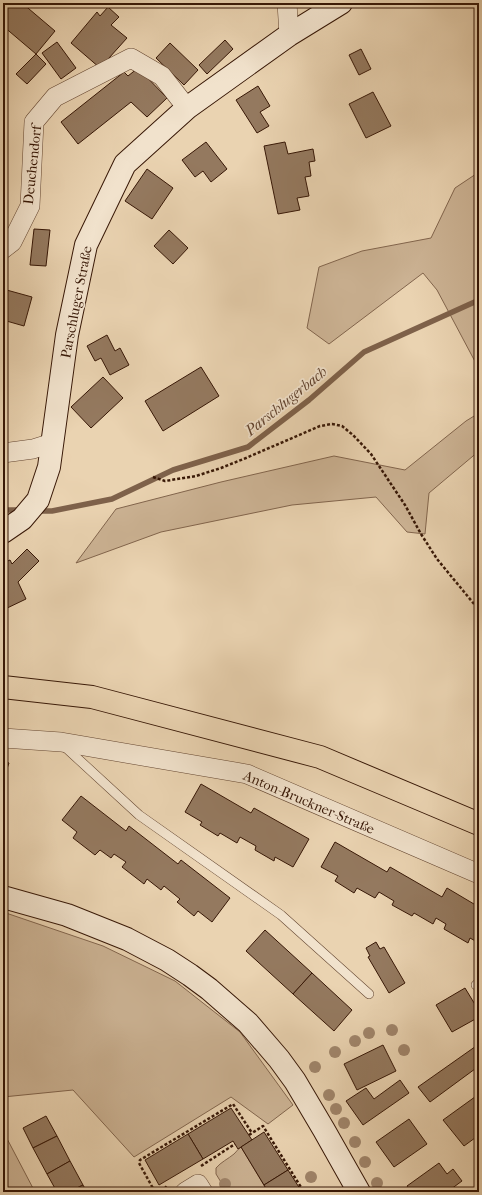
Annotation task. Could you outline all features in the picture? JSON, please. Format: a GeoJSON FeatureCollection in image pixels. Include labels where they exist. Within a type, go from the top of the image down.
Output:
{"type":"FeatureCollection","features":[{"type":"Feature","properties":{"kind":"main road","name":"Parschluger Straße"},"geometry":{"type":"LineString","coordinates":[[3,532],[22,519],[38,500],[49,467],[68,335],[86,245],[125,164],[187,108],[289,35],[341,3]]}},
{"type":"Feature","properties":{"kind":"main road"},"geometry":{"type":"LineString","coordinates":[[3,687],[92,697],[320,756],[479,824]]}},
{"type":"Feature","properties":{"kind":"main road"},"geometry":{"type":"LineString","coordinates":[[3,897],[67,915],[127,939],[190,974],[209,989],[248,1023],[287,1070],[324,1130],[359,1192]]}},
{"type":"Feature","properties":{"kind":"street"},"geometry":{"type":"LineString","coordinates":[[287,3],[289,35]]}},
{"type":"Feature","properties":{"kind":"street","name":"Deuchendorf"},"geometry":{"type":"LineString","coordinates":[[3,249],[12,242],[30,206],[34,122],[55,97],[131,58],[162,76],[187,108]]}},
{"type":"Feature","properties":{"kind":"street"},"geometry":{"type":"LineString","coordinates":[[3,454],[33,449],[52,443]]}},
{"type":"Feature","properties":{"kind":"street","name":"Anton-Bruckner-Straße"},"geometry":{"type":"LineString","coordinates":[[3,738],[60,742],[247,774],[479,874]]}},
{"type":"Feature","properties":{"kind":"lane"},"geometry":{"type":"LineString","coordinates":[[60,742],[139,815],[281,915],[369,994]]}},
{"type":"Feature","properties":{"kind":"path"},"geometry":{"type":"LineString","coordinates":[[153,477],[165,481],[196,476],[221,468],[320,426],[332,424],[342,426],[371,454],[405,505],[437,559],[479,610]]}},
{"type":"Feature","properties":{"kind":"path"},"geometry":{"type":"LineString","coordinates":[[155,1192],[139,1163],[140,1160],[167,1146],[233,1104],[252,1134]]}},
{"type":"Feature","properties":{"kind":"path"},"geometry":{"type":"LineString","coordinates":[[248,1135],[252,1134],[263,1126],[304,1192]]}},
{"type":"Feature","properties":{"kind":"shaded area"},"geometry":{"type":"Polygon","coordinates":[[[479,172],[479,369],[437,290],[423,273],[329,344],[307,328],[319,267],[362,251],[431,238],[455,188],[479,172]]]}},
{"type":"Feature","properties":{"kind":"shaded area"},"geometry":{"type":"Polygon","coordinates":[[[479,413],[479,451],[429,493],[425,534],[407,532],[376,497],[292,505],[161,532],[76,563],[116,509],[221,482],[334,456],[405,470],[466,421],[479,413]]]}},
{"type":"Feature","properties":{"kind":"shaded area"},"geometry":{"type":"Polygon","coordinates":[[[3,912],[103,946],[175,981],[240,1032],[293,1105],[268,1124],[231,1097],[134,1157],[73,1090],[3,1097],[3,912]]]}},
{"type":"Feature","properties":{"kind":"shaded area"},"geometry":{"type":"Polygon","coordinates":[[[3,1131],[35,1192],[3,1192],[3,1131]]]}},
{"type":"Feature","properties":{"kind":"shaded area"},"geometry":{"type":"Polygon","coordinates":[[[241,1147],[268,1192],[227,1192],[216,1174],[216,1168],[241,1147]]]}},
{"type":"Feature","properties":{"kind":"building"},"geometry":{"type":"Polygon","coordinates":[[[7,3],[22,3],[55,31],[36,54],[3,26],[3,7],[7,3]]]}},
{"type":"Feature","properties":{"kind":"building"},"geometry":{"type":"Polygon","coordinates":[[[108,7],[119,17],[111,25],[127,38],[100,68],[71,43],[97,12],[100,16],[108,7]]]}},
{"type":"Feature","properties":{"kind":"building"},"geometry":{"type":"Polygon","coordinates":[[[225,40],[233,49],[207,74],[199,65],[225,40]]]}},
{"type":"Feature","properties":{"kind":"building"},"geometry":{"type":"Polygon","coordinates":[[[57,42],[76,68],[61,79],[42,53],[57,42]]]}},
{"type":"Feature","properties":{"kind":"building"},"geometry":{"type":"Polygon","coordinates":[[[170,43],[198,70],[184,85],[156,58],[170,43]]]}},
{"type":"Feature","properties":{"kind":"building"},"geometry":{"type":"Polygon","coordinates":[[[361,49],[371,69],[359,75],[349,55],[361,49]]]}},
{"type":"Feature","properties":{"kind":"building"},"geometry":{"type":"Polygon","coordinates":[[[36,54],[46,64],[27,84],[16,74],[36,54]]]}},
{"type":"Feature","properties":{"kind":"building"},"geometry":{"type":"Polygon","coordinates":[[[138,68],[167,98],[147,117],[131,102],[78,144],[61,122],[124,72],[128,76],[138,68]]]}},
{"type":"Feature","properties":{"kind":"building"},"geometry":{"type":"Polygon","coordinates":[[[258,86],[270,106],[260,112],[269,126],[257,133],[236,100],[258,86]]]}},
{"type":"Feature","properties":{"kind":"building"},"geometry":{"type":"Polygon","coordinates":[[[373,92],[391,126],[366,138],[349,104],[373,92]]]}},
{"type":"Feature","properties":{"kind":"building"},"geometry":{"type":"Polygon","coordinates":[[[206,142],[227,169],[211,182],[203,171],[195,177],[182,160],[206,142]]]}},
{"type":"Feature","properties":{"kind":"building"},"geometry":{"type":"Polygon","coordinates":[[[285,142],[288,154],[313,149],[315,161],[309,162],[311,176],[305,177],[309,196],[297,198],[300,210],[278,214],[264,146],[285,142]]]}},
{"type":"Feature","properties":{"kind":"building"},"geometry":{"type":"Polygon","coordinates":[[[147,169],[173,188],[152,219],[125,201],[147,169]]]}},
{"type":"Feature","properties":{"kind":"building"},"geometry":{"type":"Polygon","coordinates":[[[34,229],[50,230],[46,266],[30,265],[34,229]]]}},
{"type":"Feature","properties":{"kind":"building"},"geometry":{"type":"Polygon","coordinates":[[[169,230],[188,248],[173,264],[154,246],[169,230]]]}},
{"type":"Feature","properties":{"kind":"building"},"geometry":{"type":"Polygon","coordinates":[[[3,289],[32,297],[24,326],[3,320],[3,289]]]}},
{"type":"Feature","properties":{"kind":"building"},"geometry":{"type":"Polygon","coordinates":[[[107,335],[115,351],[120,348],[129,365],[110,375],[101,358],[95,361],[87,346],[107,335]]]}},
{"type":"Feature","properties":{"kind":"building"},"geometry":{"type":"Polygon","coordinates":[[[201,367],[219,396],[163,431],[145,401],[201,367]]]}},
{"type":"Feature","properties":{"kind":"building"},"geometry":{"type":"Polygon","coordinates":[[[103,377],[123,398],[91,428],[71,407],[103,377]]]}},
{"type":"Feature","properties":{"kind":"building"},"geometry":{"type":"Polygon","coordinates":[[[27,549],[39,561],[18,582],[26,599],[3,610],[3,563],[10,560],[12,564],[27,549]]]}},
{"type":"Feature","properties":{"kind":"building"},"geometry":{"type":"Polygon","coordinates":[[[3,761],[9,763],[3,780],[3,761]]]}},
{"type":"Feature","properties":{"kind":"building"},"geometry":{"type":"Polygon","coordinates":[[[201,784],[251,813],[254,808],[309,839],[293,867],[275,857],[274,861],[255,850],[256,846],[240,837],[237,843],[220,833],[218,836],[200,825],[202,822],[185,812],[201,784]]]}},
{"type":"Feature","properties":{"kind":"building"},"geometry":{"type":"Polygon","coordinates":[[[81,796],[126,831],[129,826],[178,864],[181,860],[230,898],[212,922],[198,911],[194,916],[177,902],[180,899],[164,886],[161,890],[147,879],[144,884],[122,867],[126,862],[114,854],[111,858],[100,850],[95,855],[73,838],[77,832],[62,820],[81,796]]]}},
{"type":"Feature","properties":{"kind":"building"},"geometry":{"type":"Polygon","coordinates":[[[335,842],[387,872],[390,867],[442,897],[447,888],[479,907],[479,943],[470,938],[468,943],[444,929],[446,924],[436,918],[433,924],[414,913],[412,916],[392,905],[394,901],[379,892],[375,898],[357,888],[354,893],[335,881],[338,876],[321,867],[335,842]]]}},
{"type":"Feature","properties":{"kind":"building"},"geometry":{"type":"Polygon","coordinates":[[[265,930],[312,973],[293,994],[246,951],[265,930]]]}},
{"type":"Feature","properties":{"kind":"building"},"geometry":{"type":"Polygon","coordinates":[[[376,942],[380,949],[384,947],[405,983],[389,993],[368,957],[370,956],[366,948],[376,942]]]}},
{"type":"Feature","properties":{"kind":"building"},"geometry":{"type":"Polygon","coordinates":[[[312,973],[352,1010],[334,1031],[293,994],[312,973]]]}},
{"type":"Feature","properties":{"kind":"building"},"geometry":{"type":"Polygon","coordinates":[[[465,988],[479,1011],[479,1017],[452,1032],[436,1005],[465,988]]]}},
{"type":"Feature","properties":{"kind":"building"},"geometry":{"type":"Polygon","coordinates":[[[479,1044],[479,1066],[430,1102],[418,1087],[479,1044]]]}},
{"type":"Feature","properties":{"kind":"building"},"geometry":{"type":"Polygon","coordinates":[[[383,1045],[396,1071],[357,1090],[344,1064],[383,1045]]]}},
{"type":"Feature","properties":{"kind":"building"},"geometry":{"type":"Polygon","coordinates":[[[400,1080],[409,1093],[363,1125],[346,1101],[366,1088],[374,1099],[400,1080]]]}},
{"type":"Feature","properties":{"kind":"building"},"geometry":{"type":"Polygon","coordinates":[[[479,1094],[479,1135],[464,1146],[443,1120],[479,1094]]]}},
{"type":"Feature","properties":{"kind":"building"},"geometry":{"type":"Polygon","coordinates":[[[231,1108],[252,1140],[238,1149],[233,1141],[203,1159],[188,1134],[231,1108]]]}},
{"type":"Feature","properties":{"kind":"building"},"geometry":{"type":"Polygon","coordinates":[[[46,1116],[57,1136],[33,1148],[23,1128],[46,1116]]]}},
{"type":"Feature","properties":{"kind":"building"},"geometry":{"type":"Polygon","coordinates":[[[409,1119],[427,1144],[394,1167],[376,1142],[409,1119]]]}},
{"type":"Feature","properties":{"kind":"building"},"geometry":{"type":"Polygon","coordinates":[[[264,1132],[288,1170],[264,1185],[241,1147],[264,1132]]]}},
{"type":"Feature","properties":{"kind":"building"},"geometry":{"type":"Polygon","coordinates":[[[188,1134],[203,1159],[159,1185],[145,1160],[188,1134]]]}},
{"type":"Feature","properties":{"kind":"building"},"geometry":{"type":"Polygon","coordinates":[[[57,1136],[70,1161],[47,1174],[33,1148],[57,1136]]]}},
{"type":"Feature","properties":{"kind":"building"},"geometry":{"type":"Polygon","coordinates":[[[70,1161],[83,1185],[69,1192],[57,1192],[47,1174],[70,1161]]]}},
{"type":"Feature","properties":{"kind":"building"},"geometry":{"type":"Polygon","coordinates":[[[439,1163],[447,1174],[453,1169],[462,1181],[447,1192],[411,1192],[407,1186],[439,1163]]]}},
{"type":"Feature","properties":{"kind":"building"},"geometry":{"type":"Polygon","coordinates":[[[288,1170],[302,1192],[268,1192],[264,1185],[288,1170]]]}},
{"type":"Feature","properties":{"kind":"building"},"geometry":{"type":"Polygon","coordinates":[[[83,1185],[87,1192],[69,1192],[83,1185]]]}},
{"type":"Feature","properties":{"kind":"waterway","name":"Parschlugerbach"},"geometry":{"type":"LineString","coordinates":[[36,511],[52,511],[112,499],[173,470],[248,447],[309,400],[364,352],[479,300]]}},
{"type":"Feature","properties":{"kind":"waterway","name":"Parschlugerbach"},"geometry":{"type":"LineString","coordinates":[[3,510],[21,510]]}}]}
